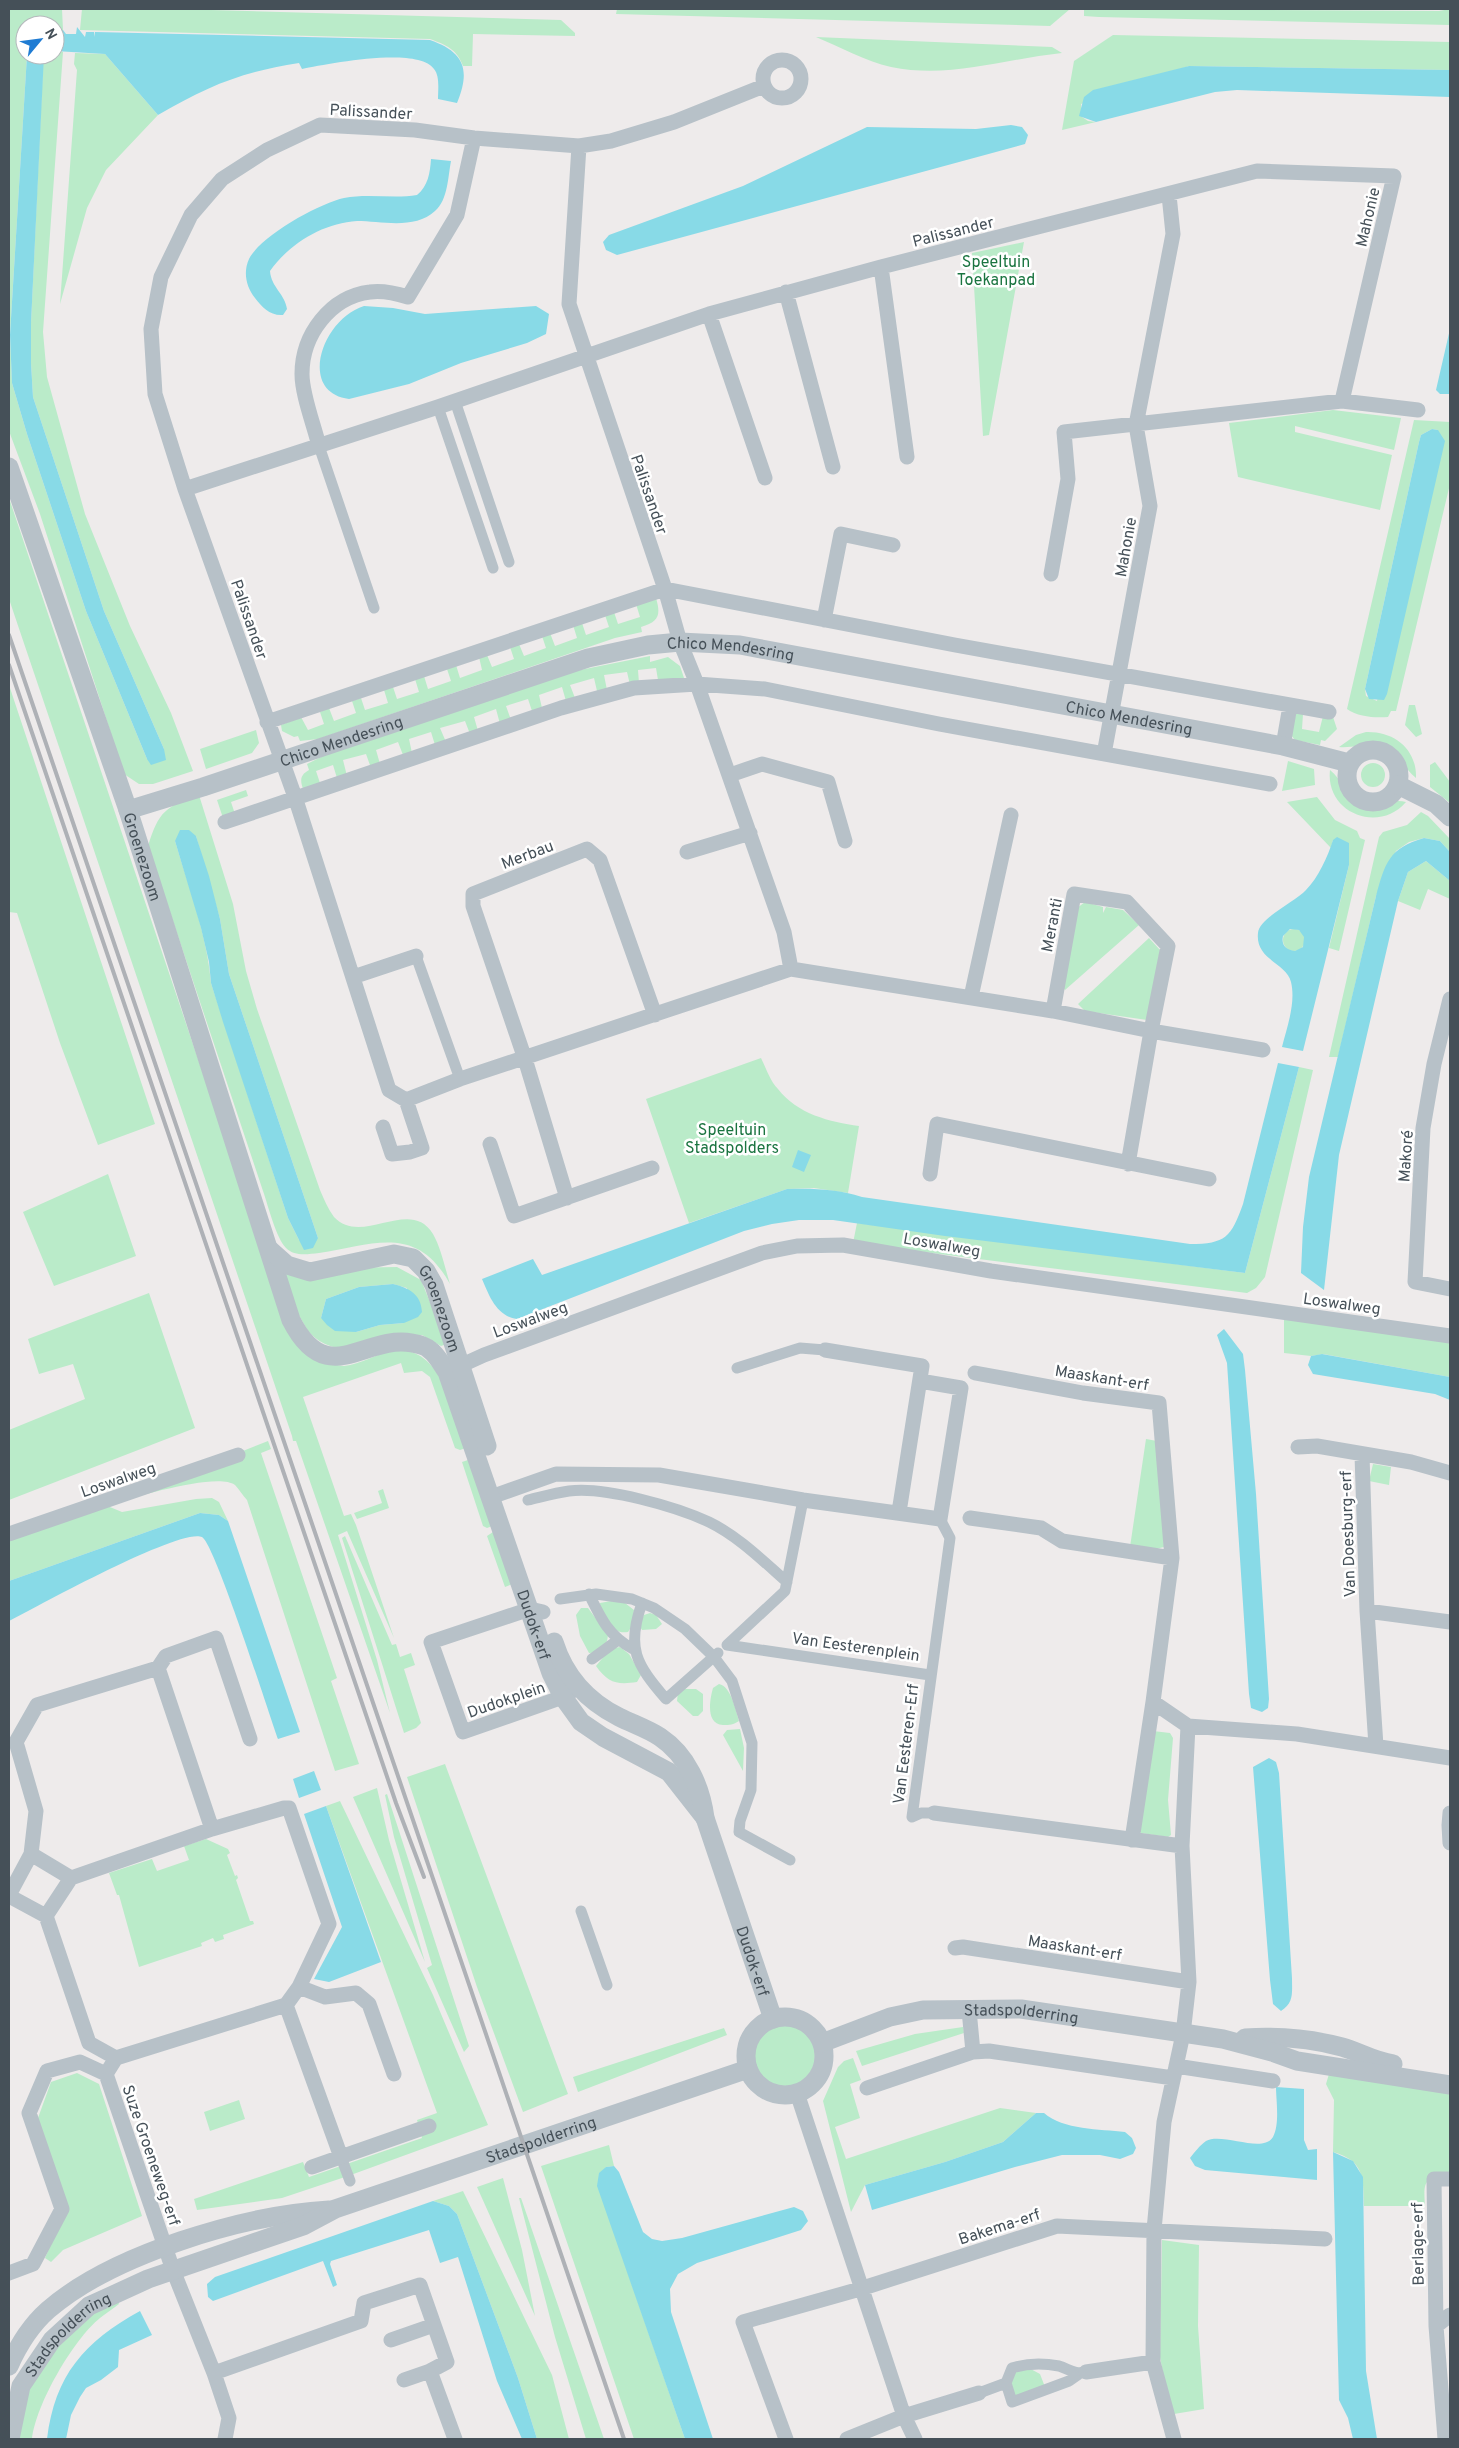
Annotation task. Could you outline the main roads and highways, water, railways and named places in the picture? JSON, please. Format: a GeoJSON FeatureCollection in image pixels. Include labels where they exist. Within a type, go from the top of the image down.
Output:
{"type":"FeatureCollection","features":[{"type":"Feature","properties":{"kind":"water"},"geometry":{"type":"Polygon","coordinates":[[[77,27],[85,37],[86,32],[94,32],[95,37],[95,32],[430,40],[451,50],[462,63],[464,71],[457,103],[438,99],[436,72],[425,62],[392,58],[371,59],[302,69],[299,63],[242,76],[209,88],[158,115],[105,54],[65,52],[65,33],[76,34],[77,27]]]}},
{"type":"Feature","properties":{"kind":"water"},"geometry":{"type":"Polygon","coordinates":[[[26,65],[44,65],[31,323],[33,397],[104,611],[164,749],[166,760],[151,765],[147,759],[86,611],[12,383],[10,335],[26,65]]]}},
{"type":"Feature","properties":{"kind":"water"},"geometry":{"type":"Polygon","coordinates":[[[1189,66],[1450,70],[1450,97],[1237,90],[1215,92],[1096,122],[1079,116],[1084,97],[1093,90],[1189,66]]]}},
{"type":"Feature","properties":{"kind":"water"},"geometry":{"type":"Polygon","coordinates":[[[1011,125],[1022,127],[1028,135],[1025,144],[617,255],[606,250],[603,242],[609,235],[743,186],[867,127],[976,129],[1011,125]]]}},
{"type":"Feature","properties":{"kind":"water"},"geometry":{"type":"Polygon","coordinates":[[[431,159],[451,161],[443,201],[435,211],[418,221],[408,223],[357,221],[344,223],[320,231],[297,244],[270,271],[273,282],[286,304],[287,309],[283,315],[274,314],[264,308],[252,294],[246,274],[247,264],[255,250],[265,240],[306,213],[333,201],[353,197],[417,195],[424,188],[428,179],[431,159]]]}},
{"type":"Feature","properties":{"kind":"water"},"geometry":{"type":"Polygon","coordinates":[[[364,306],[393,308],[425,314],[536,306],[549,314],[546,334],[527,343],[461,363],[409,384],[349,399],[333,394],[323,383],[320,370],[321,355],[327,339],[337,325],[349,313],[364,306]]]}},
{"type":"Feature","properties":{"kind":"water"},"geometry":{"type":"Polygon","coordinates":[[[1450,329],[1450,394],[1440,394],[1436,390],[1450,329]]]}},
{"type":"Feature","properties":{"kind":"water"},"geometry":{"type":"Polygon","coordinates":[[[1432,429],[1438,430],[1445,441],[1387,694],[1384,700],[1369,699],[1365,689],[1419,442],[1421,435],[1432,429]]]}},
{"type":"Feature","properties":{"kind":"water"},"geometry":{"type":"Polygon","coordinates":[[[180,830],[189,830],[196,836],[209,876],[220,919],[229,974],[318,1238],[313,1248],[304,1250],[288,1218],[223,1022],[211,983],[209,962],[201,928],[175,841],[180,830]]]}},
{"type":"Feature","properties":{"kind":"water"},"geometry":{"type":"Polygon","coordinates":[[[1337,837],[1349,843],[1349,865],[1303,1051],[1282,1047],[1292,1007],[1291,982],[1284,970],[1261,949],[1258,942],[1258,933],[1264,922],[1301,895],[1315,879],[1333,840],[1337,837]],[[1290,929],[1283,936],[1283,942],[1289,950],[1295,951],[1303,947],[1304,937],[1299,930],[1290,929]]]}},
{"type":"Feature","properties":{"kind":"water"},"geometry":{"type":"Polygon","coordinates":[[[1424,838],[1440,841],[1450,852],[1450,881],[1426,861],[1408,872],[1398,901],[1339,1155],[1324,1290],[1301,1273],[1303,1227],[1309,1177],[1382,874],[1390,858],[1396,852],[1412,842],[1424,838]]]}},
{"type":"Feature","properties":{"kind":"water"},"geometry":{"type":"Polygon","coordinates":[[[1278,1063],[1299,1067],[1245,1273],[945,1236],[833,1220],[799,1220],[744,1231],[517,1319],[504,1314],[494,1304],[482,1279],[533,1259],[542,1275],[787,1189],[834,1191],[862,1197],[1190,1244],[1212,1242],[1219,1240],[1230,1231],[1243,1204],[1278,1063]]]}},
{"type":"Feature","properties":{"kind":"water"},"geometry":{"type":"Polygon","coordinates":[[[798,1150],[811,1155],[804,1172],[792,1167],[798,1150]]]}},
{"type":"Feature","properties":{"kind":"water"},"geometry":{"type":"Polygon","coordinates":[[[393,1284],[409,1290],[417,1296],[422,1312],[418,1317],[404,1323],[380,1325],[356,1332],[335,1331],[321,1318],[326,1299],[359,1287],[393,1284]]]}},
{"type":"Feature","properties":{"kind":"water"},"geometry":{"type":"Polygon","coordinates":[[[1224,1329],[1243,1354],[1245,1370],[1256,1494],[1269,1699],[1268,1708],[1262,1712],[1251,1708],[1249,1694],[1227,1363],[1217,1335],[1224,1329]]]}},
{"type":"Feature","properties":{"kind":"water"},"geometry":{"type":"Polygon","coordinates":[[[1322,1354],[1450,1377],[1450,1400],[1435,1394],[1313,1374],[1308,1365],[1311,1356],[1322,1354]]]}},
{"type":"Feature","properties":{"kind":"water"},"geometry":{"type":"Polygon","coordinates":[[[200,1513],[219,1515],[228,1521],[300,1732],[278,1739],[229,1597],[209,1547],[202,1537],[189,1537],[139,1555],[9,1621],[9,1581],[200,1513]]]}},
{"type":"Feature","properties":{"kind":"water"},"geometry":{"type":"Polygon","coordinates":[[[1269,1758],[1276,1762],[1279,1773],[1292,1978],[1290,2001],[1281,2011],[1273,2004],[1270,1980],[1253,1767],[1269,1758]]]}},
{"type":"Feature","properties":{"kind":"water"},"geometry":{"type":"Polygon","coordinates":[[[314,1771],[321,1790],[299,1798],[293,1779],[314,1771]]]}},
{"type":"Feature","properties":{"kind":"water"},"geometry":{"type":"Polygon","coordinates":[[[326,1806],[381,1962],[329,1982],[314,1979],[342,1927],[304,1814],[326,1806]]]}},
{"type":"Feature","properties":{"kind":"water"},"geometry":{"type":"Polygon","coordinates":[[[1276,2087],[1304,2089],[1304,2140],[1308,2150],[1317,2149],[1317,2180],[1205,2170],[1195,2166],[1190,2158],[1206,2141],[1222,2139],[1261,2144],[1268,2142],[1275,2132],[1277,2119],[1276,2087]]]}},
{"type":"Feature","properties":{"kind":"water"},"geometry":{"type":"Polygon","coordinates":[[[1036,2113],[1044,2113],[1052,2119],[1071,2126],[1125,2132],[1132,2138],[1136,2148],[1133,2154],[1120,2159],[1100,2155],[1062,2155],[1015,2167],[872,2210],[865,2185],[945,2162],[1003,2142],[1036,2113]]]}},
{"type":"Feature","properties":{"kind":"water"},"geometry":{"type":"Polygon","coordinates":[[[1333,2152],[1353,2161],[1363,2177],[1366,2371],[1377,2439],[1353,2439],[1348,2418],[1339,2400],[1333,2152]]]}},
{"type":"Feature","properties":{"kind":"water"},"geometry":{"type":"Polygon","coordinates":[[[614,2166],[619,2172],[643,2232],[652,2239],[662,2241],[682,2238],[794,2207],[803,2211],[808,2221],[801,2230],[697,2263],[678,2274],[670,2289],[671,2312],[713,2439],[685,2439],[597,2186],[599,2173],[606,2167],[614,2166]]]}},
{"type":"Feature","properties":{"kind":"water"},"geometry":{"type":"Polygon","coordinates":[[[433,2201],[449,2206],[457,2214],[518,2378],[537,2439],[522,2439],[497,2381],[458,2257],[440,2263],[429,2230],[331,2261],[330,2264],[337,2285],[333,2287],[323,2261],[213,2301],[208,2297],[207,2284],[215,2277],[433,2201]]]}},
{"type":"Feature","properties":{"kind":"water"},"geometry":{"type":"Polygon","coordinates":[[[140,2311],[152,2335],[119,2350],[118,2367],[101,2380],[86,2388],[71,2415],[66,2439],[47,2439],[57,2396],[65,2379],[76,2363],[88,2348],[103,2335],[140,2311]]]}},
{"type":"Feature","properties":{"kind":"railway"},"geometry":{"type":"LineString","coordinates":[[9,635],[624,2439]]}},
{"type":"Feature","properties":{"kind":"railway"},"geometry":{"type":"LineString","coordinates":[[9,665],[396,1803],[424,1877]]}},
{"type":"Feature","properties":{"kind":"park label","name":"Speeltuin Toekanpad"},"geometry":{"type":"Point","coordinates":[996,270]}},
{"type":"Feature","properties":{"kind":"park label","name":"Speeltuin Stadspolders"},"geometry":{"type":"Point","coordinates":[732,1138]}}]}
